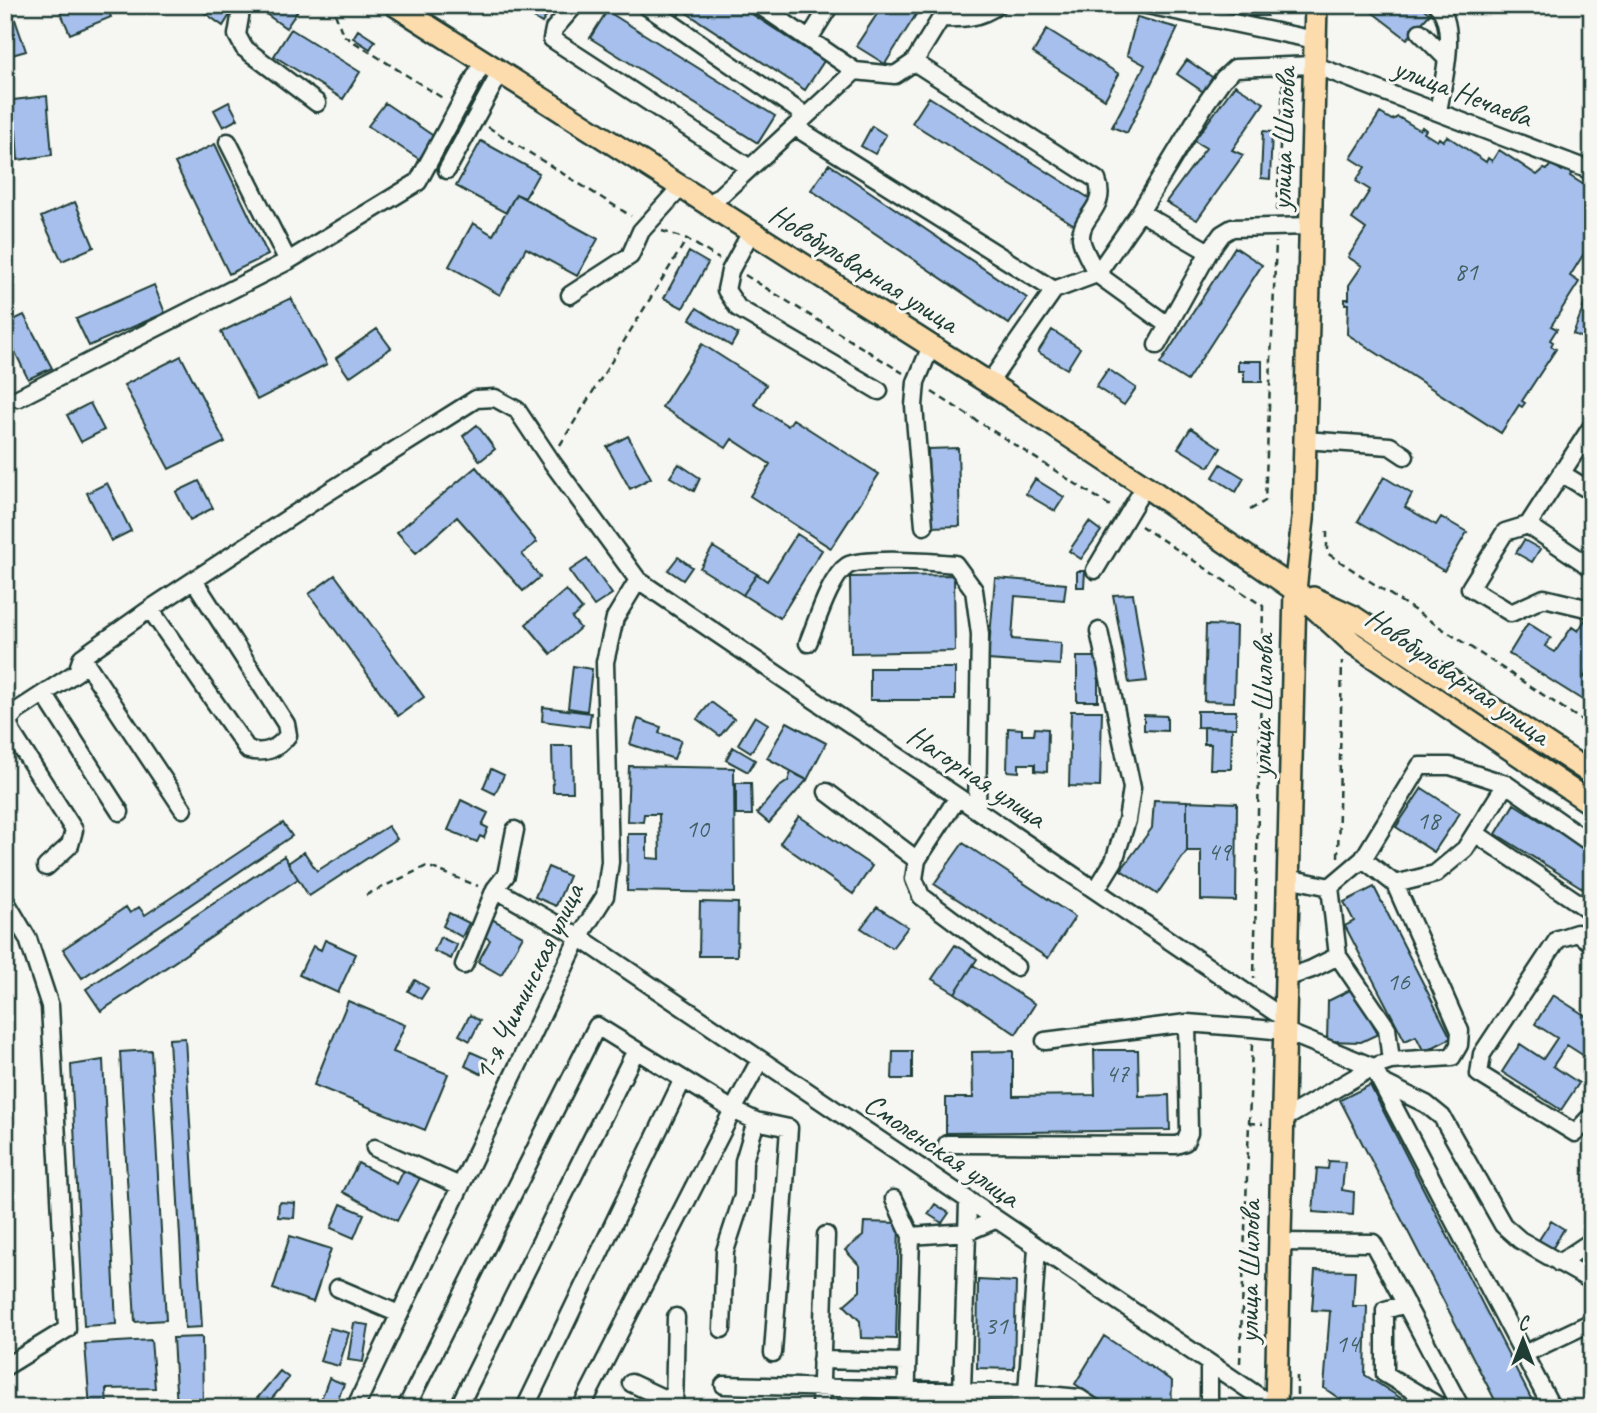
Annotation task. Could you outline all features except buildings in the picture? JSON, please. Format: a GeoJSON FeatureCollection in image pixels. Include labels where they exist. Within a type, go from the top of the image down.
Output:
{"type":"FeatureCollection","features":[{"type":"Feature","properties":{"kind":"main road","name":"Новобульварная улица"},"geometry":{"type":"LineString","coordinates":[[395,5],[989,383],[1145,486],[1295,590],[1353,643],[1592,804]]}},
{"type":"Feature","properties":{"kind":"main road","name":"улица Шилова"},"geometry":{"type":"LineString","coordinates":[[1276,1408],[1295,590],[1303,519],[1316,5]]}},
{"type":"Feature","properties":{"kind":"main road","name":"Новобульварная улица"},"geometry":{"type":"LineString","coordinates":[[1295,590],[1352,616],[1592,774]]}},
{"type":"Feature","properties":{"kind":"street"},"geometry":{"type":"LineString","coordinates":[[243,5],[237,35],[244,48],[317,103]]}},
{"type":"Feature","properties":{"kind":"street"},"geometry":{"type":"LineString","coordinates":[[575,5],[554,29],[552,39],[750,168]]}},
{"type":"Feature","properties":{"kind":"street"},"geometry":{"type":"LineString","coordinates":[[645,5],[800,122],[1054,290]]}},
{"type":"Feature","properties":{"kind":"street"},"geometry":{"type":"LineString","coordinates":[[759,5],[855,71],[895,75],[914,62],[945,12],[967,19],[987,13],[998,5]]}},
{"type":"Feature","properties":{"kind":"street"},"geometry":{"type":"LineString","coordinates":[[808,39],[830,5]]}},
{"type":"Feature","properties":{"kind":"street"},"geometry":{"type":"LineString","coordinates":[[1146,5],[1211,11],[1315,40]]}},
{"type":"Feature","properties":{"kind":"street"},"geometry":{"type":"LineString","coordinates":[[1437,5],[1447,20],[1447,59],[1438,112]]}},
{"type":"Feature","properties":{"kind":"street"},"geometry":{"type":"LineString","coordinates":[[1420,32],[1447,59]]}},
{"type":"Feature","properties":{"kind":"street"},"geometry":{"type":"LineString","coordinates":[[914,62],[1097,180],[1100,200],[1082,231],[1081,239],[1097,274],[1169,326]]}},
{"type":"Feature","properties":{"kind":"street"},"geometry":{"type":"LineString","coordinates":[[989,383],[1054,290],[1097,274],[1140,212],[1223,79],[1235,68],[1314,65]]}},
{"type":"Feature","properties":{"kind":"street","name":"улица Нечаева"},"geometry":{"type":"LineString","coordinates":[[1314,65],[1592,171]]}},
{"type":"Feature","properties":{"kind":"street"},"geometry":{"type":"LineString","coordinates":[[447,170],[492,68]]}},
{"type":"Feature","properties":{"kind":"street"},"geometry":{"type":"LineString","coordinates":[[19,398],[288,261],[418,182],[492,68]]}},
{"type":"Feature","properties":{"kind":"street"},"geometry":{"type":"LineString","coordinates":[[710,205],[855,71]]}},
{"type":"Feature","properties":{"kind":"street"},"geometry":{"type":"LineString","coordinates":[[228,142],[288,261]]}},
{"type":"Feature","properties":{"kind":"street"},"geometry":{"type":"LineString","coordinates":[[570,295],[630,256],[641,231],[681,187]]}},
{"type":"Feature","properties":{"kind":"street"},"geometry":{"type":"LineString","coordinates":[[1140,212],[1209,252]]}},
{"type":"Feature","properties":{"kind":"street"},"geometry":{"type":"LineString","coordinates":[[1157,345],[1209,252],[1222,234],[1232,228],[1310,226]]}},
{"type":"Feature","properties":{"kind":"street"},"geometry":{"type":"LineString","coordinates":[[751,232],[730,271],[726,290],[738,308],[879,391]]}},
{"type":"Feature","properties":{"kind":"street"},"geometry":{"type":"LineString","coordinates":[[924,526],[914,406],[916,382],[931,346]]}},
{"type":"Feature","properties":{"kind":"street"},"geometry":{"type":"LineString","coordinates":[[46,867],[70,845],[74,830],[12,733],[8,721],[17,711],[77,672],[82,657],[150,609],[476,399],[495,398],[517,410],[638,580]]}},
{"type":"Feature","properties":{"kind":"street"},"geometry":{"type":"LineString","coordinates":[[1586,608],[1544,598],[1511,613],[1470,588],[1505,532],[1528,525],[1592,426]]}},
{"type":"Feature","properties":{"kind":"street"},"geometry":{"type":"LineString","coordinates":[[1304,440],[1390,446],[1405,456]]}},
{"type":"Feature","properties":{"kind":"street"},"geometry":{"type":"LineString","coordinates":[[1561,473],[1592,492]]}},
{"type":"Feature","properties":{"kind":"street"},"geometry":{"type":"LineString","coordinates":[[1095,570],[1145,486]]}},
{"type":"Feature","properties":{"kind":"street"},"geometry":{"type":"LineString","coordinates":[[1528,525],[1592,568]]}},
{"type":"Feature","properties":{"kind":"street"},"geometry":{"type":"LineString","coordinates":[[808,643],[836,578],[848,565],[881,561],[955,564],[974,590],[980,634],[977,810]]}},
{"type":"Feature","properties":{"kind":"street","name":"Нагорная улица"},"geometry":{"type":"LineString","coordinates":[[638,580],[1096,890],[1285,1025]]}},
{"type":"Feature","properties":{"kind":"street","name":"1-я Читинская улица"},"geometry":{"type":"LineString","coordinates":[[355,1408],[579,937],[605,896],[610,862],[604,662],[615,618],[638,580]]}},
{"type":"Feature","properties":{"kind":"street"},"geometry":{"type":"LineString","coordinates":[[150,609],[248,750],[262,754],[281,745],[288,735],[286,724],[195,582]]}},
{"type":"Feature","properties":{"kind":"street"},"geometry":{"type":"LineString","coordinates":[[1096,890],[1114,860],[1127,820],[1132,788],[1099,631]]}},
{"type":"Feature","properties":{"kind":"street"},"geometry":{"type":"LineString","coordinates":[[82,657],[183,809]]}},
{"type":"Feature","properties":{"kind":"street"},"geometry":{"type":"LineString","coordinates":[[44,694],[120,812]]}},
{"type":"Feature","properties":{"kind":"street"},"geometry":{"type":"LineString","coordinates":[[1288,878],[1334,883],[1363,859],[1420,766],[1450,766],[1506,784],[1592,844]]}},
{"type":"Feature","properties":{"kind":"street"},"geometry":{"type":"LineString","coordinates":[[1395,884],[1434,874],[1465,849],[1506,784]]}},
{"type":"Feature","properties":{"kind":"street"},"geometry":{"type":"LineString","coordinates":[[827,792],[917,860]]}},
{"type":"Feature","properties":{"kind":"street"},"geometry":{"type":"LineString","coordinates":[[958,797],[917,860],[914,879],[921,896],[1016,967]]}},
{"type":"Feature","properties":{"kind":"street"},"geometry":{"type":"LineString","coordinates":[[464,965],[495,888],[506,874],[515,830]]}},
{"type":"Feature","properties":{"kind":"street"},"geometry":{"type":"LineString","coordinates":[[1475,833],[1592,912]]}},
{"type":"Feature","properties":{"kind":"street"},"geometry":{"type":"LineString","coordinates":[[1282,1121],[1373,1067],[1391,1061],[1452,1057],[1459,1045],[1460,1031],[1395,884],[1363,859]]}},
{"type":"Feature","properties":{"kind":"street"},"geometry":{"type":"LineString","coordinates":[[1334,883],[1338,956],[1388,1028],[1391,1061]]}},
{"type":"Feature","properties":{"kind":"street","name":"Смоленская улица"},"geometry":{"type":"LineString","coordinates":[[495,888],[579,937],[1276,1408]]}},
{"type":"Feature","properties":{"kind":"street"},"geometry":{"type":"LineString","coordinates":[[5,900],[28,939],[50,1006],[67,1329],[5,1367]]}},
{"type":"Feature","properties":{"kind":"street"},"geometry":{"type":"LineString","coordinates":[[1592,943],[1577,933],[1558,939],[1482,1054],[1479,1074],[1576,1133],[1592,1115]]}},
{"type":"Feature","properties":{"kind":"street"},"geometry":{"type":"LineString","coordinates":[[1286,978],[1338,956]]}},
{"type":"Feature","properties":{"kind":"street"},"geometry":{"type":"LineString","coordinates":[[947,1144],[1176,1145],[1185,1142],[1189,1133],[1187,1023]]}},
{"type":"Feature","properties":{"kind":"street"},"geometry":{"type":"LineString","coordinates":[[1045,1041],[1187,1023],[1285,1025],[1373,1067],[1552,1408]]}},
{"type":"Feature","properties":{"kind":"street"},"geometry":{"type":"LineString","coordinates":[[406,1408],[597,1026],[733,1110],[756,1121],[789,1128],[773,1353]]}},
{"type":"Feature","properties":{"kind":"street"},"geometry":{"type":"LineString","coordinates":[[458,1408],[636,1050]]}},
{"type":"Feature","properties":{"kind":"street"},"geometry":{"type":"LineString","coordinates":[[581,1408],[760,1060]]}},
{"type":"Feature","properties":{"kind":"street"},"geometry":{"type":"LineString","coordinates":[[525,1408],[683,1079]]}},
{"type":"Feature","properties":{"kind":"street"},"geometry":{"type":"LineString","coordinates":[[1382,1083],[1426,1104],[1442,1117],[1503,1225],[1520,1240],[1592,1281]]}},
{"type":"Feature","properties":{"kind":"street"},"geometry":{"type":"LineString","coordinates":[[722,1329],[725,1251],[743,1196],[744,1161],[756,1121]]}},
{"type":"Feature","properties":{"kind":"street"},"geometry":{"type":"LineString","coordinates":[[375,1148],[460,1186]]}},
{"type":"Feature","properties":{"kind":"street"},"geometry":{"type":"LineString","coordinates":[[894,1199],[911,1236],[906,1408]]}},
{"type":"Feature","properties":{"kind":"street"},"geometry":{"type":"LineString","coordinates":[[962,1391],[968,1202]]}},
{"type":"Feature","properties":{"kind":"street"},"geometry":{"type":"LineString","coordinates":[[911,1236],[967,1232],[995,1220]]}},
{"type":"Feature","properties":{"kind":"street"},"geometry":{"type":"LineString","coordinates":[[820,1408],[826,1236]]}},
{"type":"Feature","properties":{"kind":"street"},"geometry":{"type":"LineString","coordinates":[[1559,1263],[1592,1241]]}},
{"type":"Feature","properties":{"kind":"street"},"geometry":{"type":"LineString","coordinates":[[1280,1242],[1373,1243],[1461,1408]]}},
{"type":"Feature","properties":{"kind":"street"},"geometry":{"type":"LineString","coordinates":[[1027,1400],[1037,1248]]}},
{"type":"Feature","properties":{"kind":"street"},"geometry":{"type":"LineString","coordinates":[[338,1288],[399,1314]]}},
{"type":"Feature","properties":{"kind":"street"},"geometry":{"type":"LineString","coordinates":[[1406,1304],[1385,1310],[1385,1374],[1442,1408]]}},
{"type":"Feature","properties":{"kind":"street"},"geometry":{"type":"LineString","coordinates":[[631,1383],[674,1405],[676,1317]]}},
{"type":"Feature","properties":{"kind":"street"},"geometry":{"type":"LineString","coordinates":[[1524,1354],[1592,1322]]}},
{"type":"Feature","properties":{"kind":"street"},"geometry":{"type":"LineString","coordinates":[[821,1360],[906,1362]]}},
{"type":"Feature","properties":{"kind":"street"},"geometry":{"type":"LineString","coordinates":[[1209,1364],[1209,1408]]}},
{"type":"Feature","properties":{"kind":"street"},"geometry":{"type":"LineString","coordinates":[[724,1385],[962,1391],[1027,1400],[1079,1398],[1094,1408]]}},
{"type":"Feature","properties":{"kind":"path"},"geometry":{"type":"LineString","coordinates":[[1250,510],[1265,501],[1283,66]]}},
{"type":"Feature","properties":{"kind":"path"},"geometry":{"type":"LineString","coordinates":[[551,461],[687,239]]}},
{"type":"Feature","properties":{"kind":"path"},"geometry":{"type":"LineString","coordinates":[[1327,531],[1327,553],[1592,727]]}},
{"type":"Feature","properties":{"kind":"path"},"geometry":{"type":"LineString","coordinates":[[1334,883],[1342,661]]}},
{"type":"Feature","properties":{"kind":"path"},"geometry":{"type":"LineString","coordinates":[[366,895],[427,866],[485,889],[495,888]]}}]}
